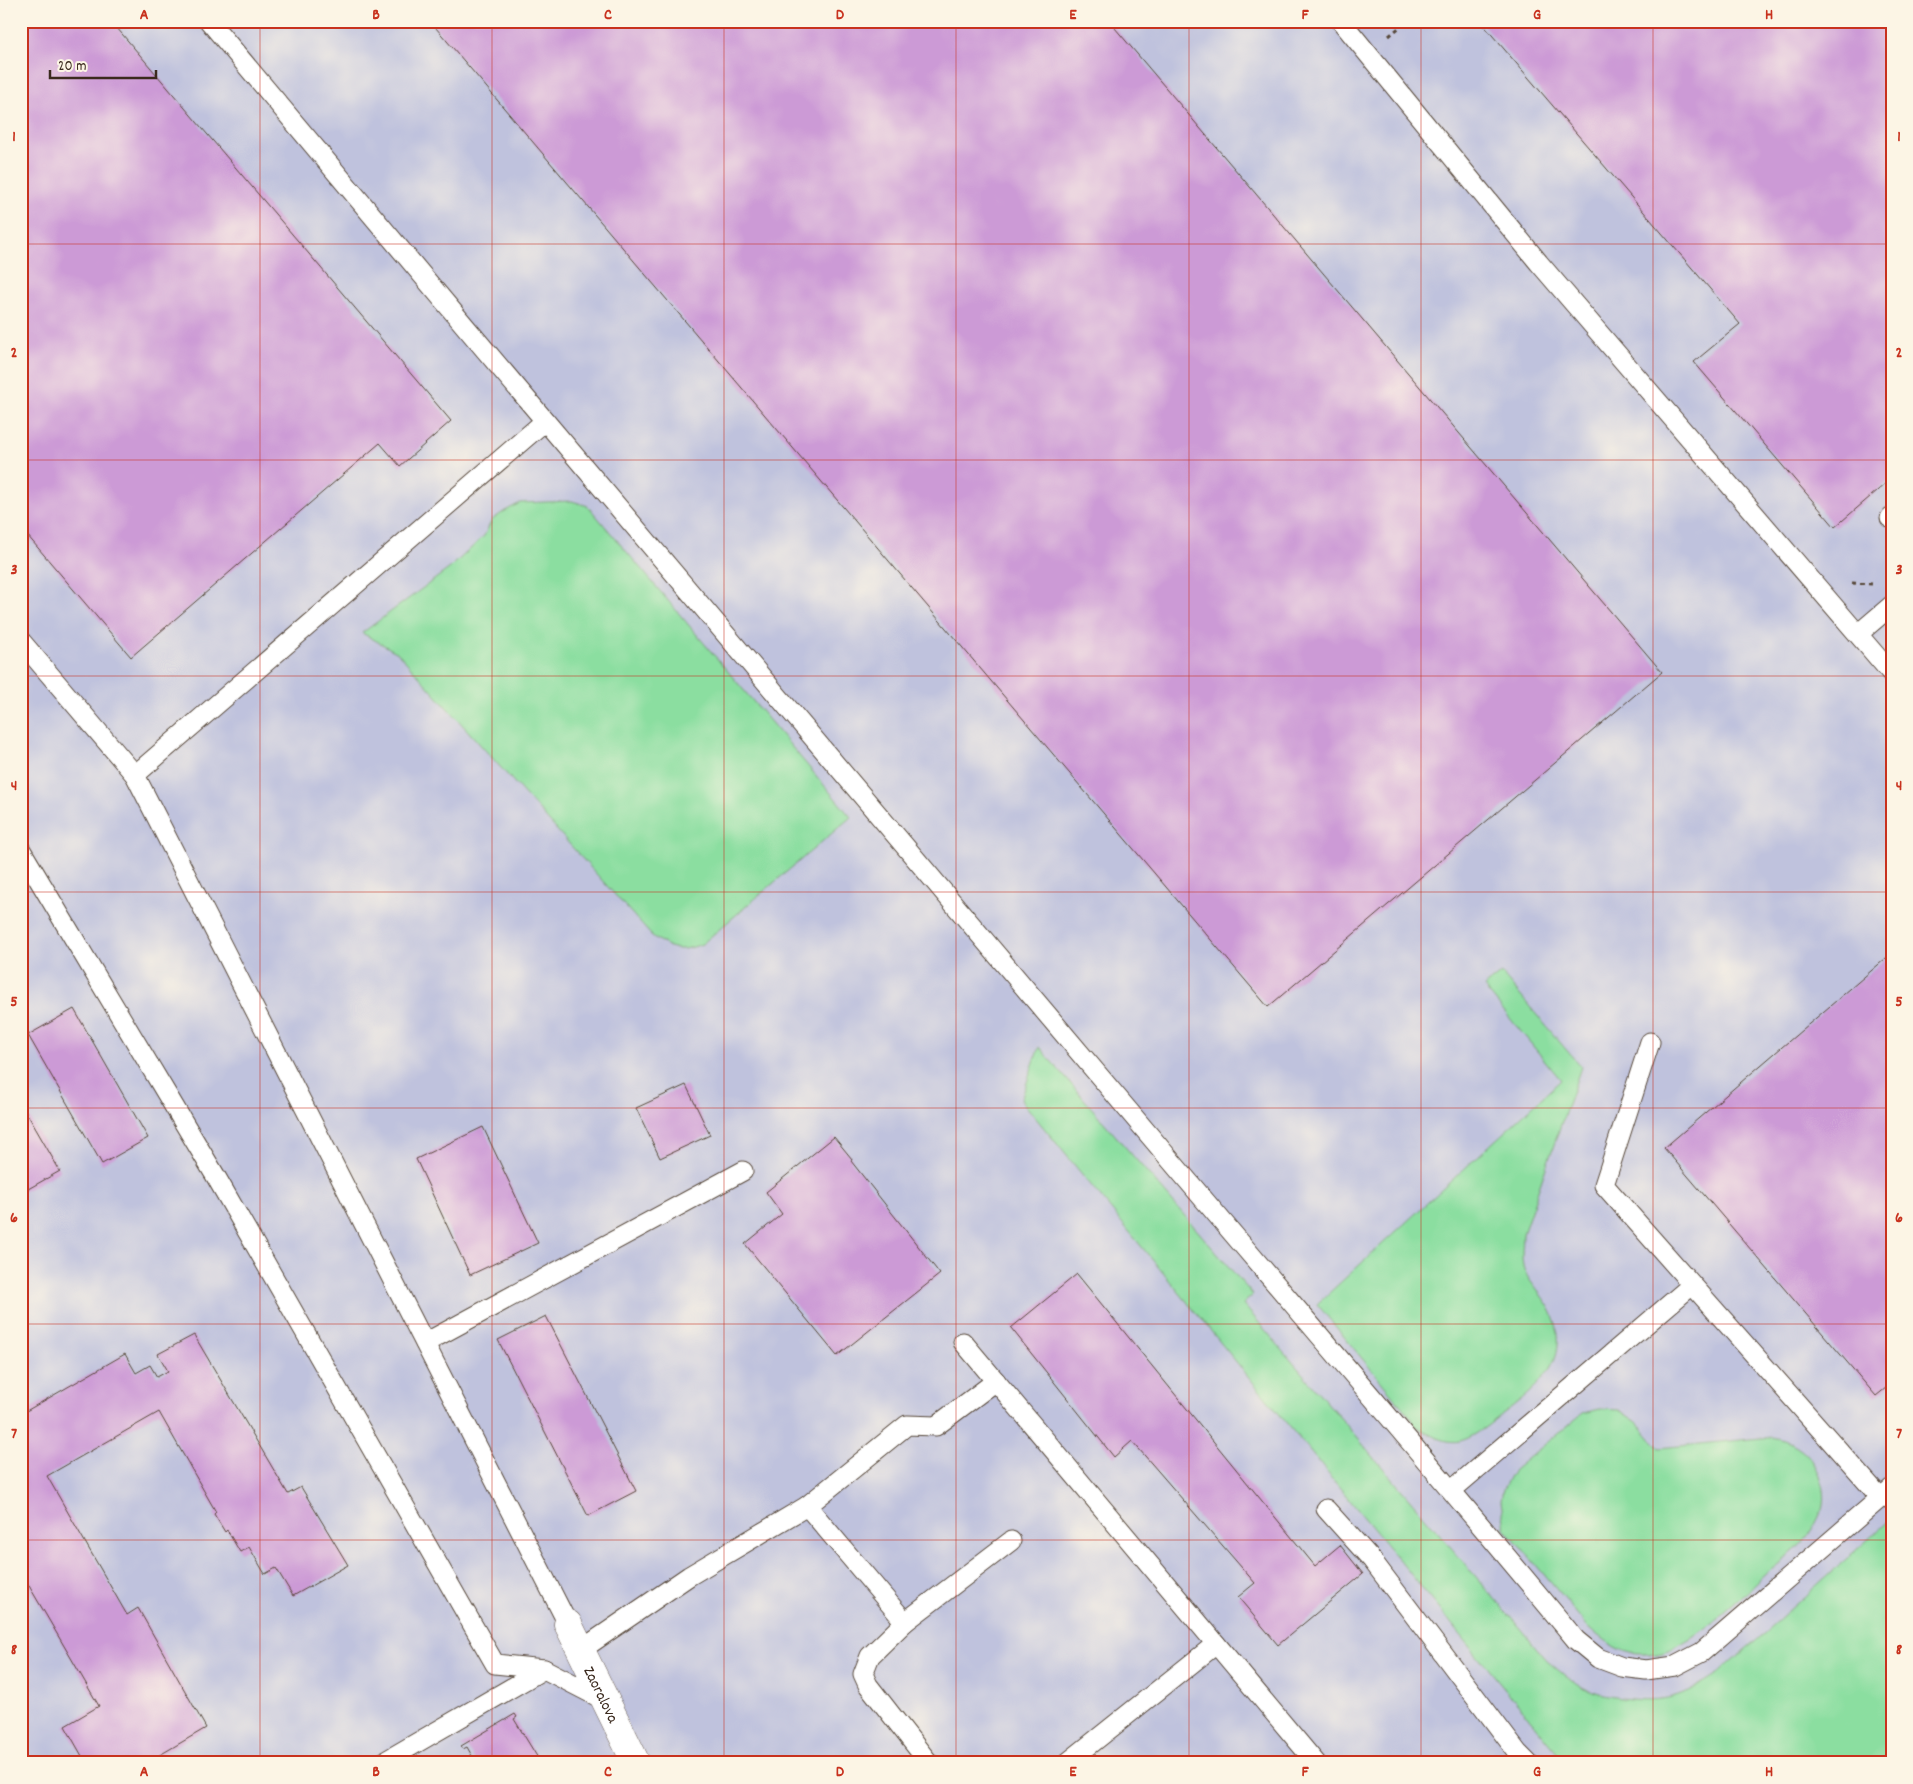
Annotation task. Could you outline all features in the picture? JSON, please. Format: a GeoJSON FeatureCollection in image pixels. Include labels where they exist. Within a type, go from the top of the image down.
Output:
{"type":"FeatureCollection","features":[{"type":"Feature","properties":{"kind":"street","name":"Zaoralova"},"geometry":{"type":"LineString","coordinates":[[568,1624],[636,1763]]}},
{"type":"Feature","properties":{"kind":"lane"},"geometry":{"type":"LineString","coordinates":[[209,21],[545,422],[1303,1318],[1452,1490],[1576,1640],[1598,1658],[1622,1667],[1646,1670],[1675,1666],[1702,1652],[1886,1493],[1692,1285],[1604,1185],[1650,1042]]}},
{"type":"Feature","properties":{"kind":"lane"},"geometry":{"type":"LineString","coordinates":[[1341,21],[1539,263],[1892,674]]}},
{"type":"Feature","properties":{"kind":"lane"},"geometry":{"type":"LineString","coordinates":[[135,775],[545,422]]}},
{"type":"Feature","properties":{"kind":"lane"},"geometry":{"type":"LineString","coordinates":[[1858,634],[1892,605]]}},
{"type":"Feature","properties":{"kind":"lane"},"geometry":{"type":"LineString","coordinates":[[21,641],[135,775],[568,1624]]}},
{"type":"Feature","properties":{"kind":"lane"},"geometry":{"type":"LineString","coordinates":[[21,850],[215,1175],[495,1664],[544,1669],[606,1701]]}},
{"type":"Feature","properties":{"kind":"lane"},"geometry":{"type":"LineString","coordinates":[[425,1343],[743,1171]]}},
{"type":"Feature","properties":{"kind":"lane"},"geometry":{"type":"LineString","coordinates":[[1452,1490],[1692,1285]]}},
{"type":"Feature","properties":{"kind":"lane"},"geometry":{"type":"LineString","coordinates":[[963,1342],[1316,1763]]}},
{"type":"Feature","properties":{"kind":"lane"},"geometry":{"type":"LineString","coordinates":[[581,1650],[689,1576],[807,1506],[907,1425],[936,1426],[996,1381]]}},
{"type":"Feature","properties":{"kind":"lane"},"geometry":{"type":"LineString","coordinates":[[807,1506],[905,1622]]}},
{"type":"Feature","properties":{"kind":"lane"},"geometry":{"type":"LineString","coordinates":[[1326,1509],[1372,1560],[1518,1753],[1528,1763]]}},
{"type":"Feature","properties":{"kind":"lane"},"geometry":{"type":"LineString","coordinates":[[929,1763],[868,1685],[863,1674],[870,1656],[905,1622],[1011,1541]]}},
{"type":"Feature","properties":{"kind":"lane"},"geometry":{"type":"LineString","coordinates":[[1067,1763],[1216,1644]]}},
{"type":"Feature","properties":{"kind":"lane"},"geometry":{"type":"LineString","coordinates":[[382,1763],[544,1669]]}},
{"type":"Feature","properties":{"kind":"shaded area"},"geometry":{"type":"Polygon","coordinates":[[[21,21],[1892,21],[1892,1763],[21,1763],[21,21]]]}},
{"type":"Feature","properties":{"kind":"green space"},"geometry":{"type":"Polygon","coordinates":[[[572,501],[588,506],[851,817],[702,944],[694,947],[681,949],[670,947],[651,935],[398,653],[362,633],[450,568],[484,536],[492,520],[505,511],[520,503],[572,501]]]}},
{"type":"Feature","properties":{"kind":"green space"},"geometry":{"type":"Polygon","coordinates":[[[1501,973],[1581,1067],[1523,1234],[1523,1268],[1549,1307],[1557,1326],[1558,1344],[1555,1359],[1547,1373],[1536,1386],[1483,1429],[1464,1440],[1455,1442],[1438,1438],[1414,1425],[1412,1419],[1317,1304],[1561,1080],[1484,987],[1501,973]]]}},
{"type":"Feature","properties":{"kind":"green space"},"geometry":{"type":"Polygon","coordinates":[[[1039,1047],[1253,1295],[1243,1304],[1547,1660],[1584,1688],[1621,1698],[1650,1700],[1673,1697],[1694,1688],[1719,1673],[1892,1518],[1892,1754],[1863,1763],[1566,1763],[1021,1100],[1039,1047]]]}},
{"type":"Feature","properties":{"kind":"green space"},"geometry":{"type":"Polygon","coordinates":[[[1600,1409],[1619,1410],[1637,1422],[1659,1448],[1772,1437],[1785,1440],[1807,1454],[1820,1475],[1824,1498],[1822,1509],[1814,1527],[1804,1541],[1703,1630],[1666,1651],[1636,1654],[1620,1650],[1600,1637],[1588,1627],[1505,1528],[1501,1501],[1503,1489],[1514,1470],[1583,1413],[1600,1409]]]}},
{"type":"Feature","properties":{"kind":"building"},"geometry":{"type":"Polygon","coordinates":[[[21,21],[111,21],[451,421],[400,466],[380,443],[131,657],[21,528],[21,21]]]}},
{"type":"Feature","properties":{"kind":"building"},"geometry":{"type":"Polygon","coordinates":[[[430,21],[1109,21],[1662,672],[1268,1007],[430,21]]]}},
{"type":"Feature","properties":{"kind":"building"},"geometry":{"type":"Polygon","coordinates":[[[1480,21],[1892,21],[1892,478],[1835,527],[1694,362],[1740,324],[1480,21]]]}},
{"type":"Feature","properties":{"kind":"building"},"geometry":{"type":"Polygon","coordinates":[[[1892,953],[1892,1383],[1876,1396],[1664,1148],[1892,953]]]}},
{"type":"Feature","properties":{"kind":"building"},"geometry":{"type":"Polygon","coordinates":[[[74,1009],[148,1138],[102,1164],[28,1035],[74,1009]]]}},
{"type":"Feature","properties":{"kind":"building"},"geometry":{"type":"Polygon","coordinates":[[[686,1085],[710,1135],[660,1158],[636,1108],[686,1085]]]}},
{"type":"Feature","properties":{"kind":"building"},"geometry":{"type":"Polygon","coordinates":[[[25,1110],[60,1171],[21,1193],[21,1113],[25,1110]]]}},
{"type":"Feature","properties":{"kind":"building"},"geometry":{"type":"Polygon","coordinates":[[[483,1127],[538,1243],[470,1275],[416,1159],[483,1127]]]}},
{"type":"Feature","properties":{"kind":"building"},"geometry":{"type":"Polygon","coordinates":[[[834,1137],[940,1274],[837,1356],[745,1244],[782,1214],[766,1192],[834,1137]]]}},
{"type":"Feature","properties":{"kind":"building"},"geometry":{"type":"Polygon","coordinates":[[[1077,1274],[1315,1566],[1340,1545],[1363,1574],[1278,1645],[1238,1597],[1255,1583],[1132,1441],[1114,1457],[1011,1328],[1077,1274]]]}},
{"type":"Feature","properties":{"kind":"building"},"geometry":{"type":"Polygon","coordinates":[[[546,1316],[636,1491],[588,1516],[498,1340],[546,1316]]]}},
{"type":"Feature","properties":{"kind":"building"},"geometry":{"type":"Polygon","coordinates":[[[194,1335],[288,1494],[301,1487],[348,1565],[293,1596],[276,1568],[265,1574],[249,1547],[240,1552],[227,1530],[225,1532],[214,1514],[216,1512],[159,1412],[47,1476],[127,1615],[138,1608],[206,1728],[146,1763],[86,1763],[65,1726],[99,1706],[21,1572],[21,1414],[125,1354],[136,1373],[150,1365],[157,1377],[168,1371],[158,1354],[194,1335]]]}},
{"type":"Feature","properties":{"kind":"building"},"geometry":{"type":"Polygon","coordinates":[[[515,1714],[517,1717],[514,1719],[541,1763],[476,1763],[467,1747],[463,1749],[461,1746],[515,1714]]]}}]}
